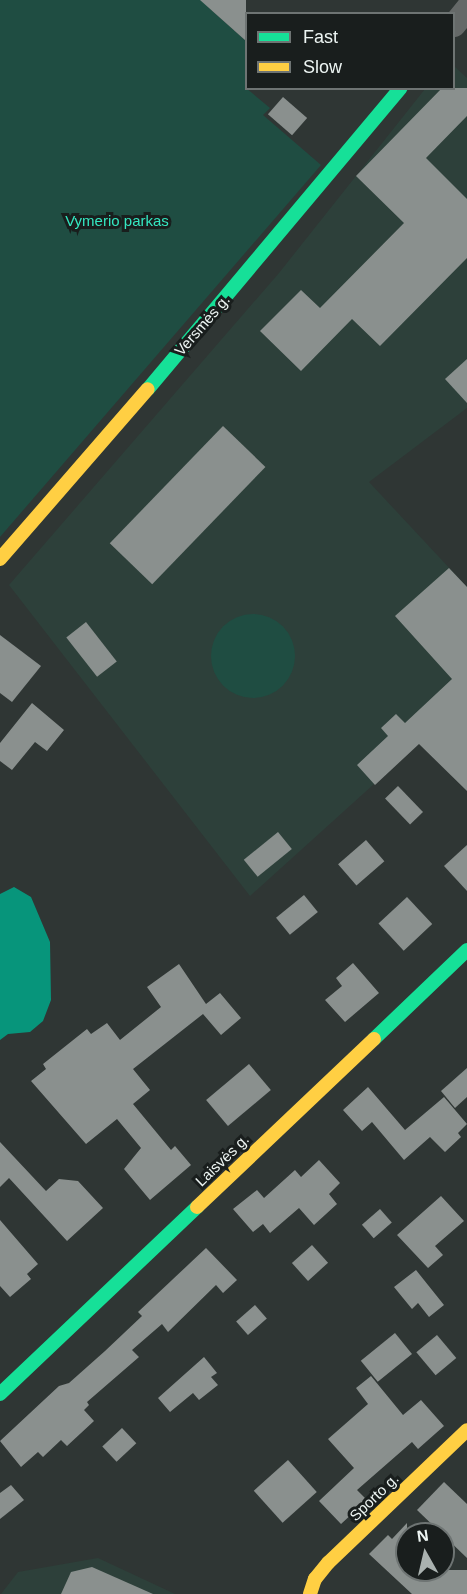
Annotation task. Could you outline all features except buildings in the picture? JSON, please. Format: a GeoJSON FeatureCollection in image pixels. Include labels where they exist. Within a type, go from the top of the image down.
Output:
{"type":"FeatureCollection","features":[{"type":"Feature","properties":{"kind":"street"},"geometry":{"type":"LineString","coordinates":[[455,23],[467,9]]}},
{"type":"Feature","properties":{"kind":"street","name":"Versmės g."},"geometry":{"type":"LineString","coordinates":[[0,559],[269,249],[399,90]]}},
{"type":"Feature","properties":{"kind":"street","name":"Laisvės g."},"geometry":{"type":"LineString","coordinates":[[0,1394],[467,950]]}},
{"type":"Feature","properties":{"kind":"street","name":"Sporto g."},"geometry":{"type":"LineString","coordinates":[[310,1594],[315,1579],[328,1563],[467,1430]]}},
{"type":"Feature","properties":{"kind":"shaded area"},"geometry":{"type":"Polygon","coordinates":[[[455,67],[467,78],[467,408],[369,482],[467,587],[467,700],[250,896],[9,585],[279,273],[424,90],[455,90],[455,67]]]}},
{"type":"Feature","properties":{"kind":"shaded area"},"geometry":{"type":"Polygon","coordinates":[[[14,887],[31,897],[50,942],[51,1000],[43,1021],[30,1032],[8,1034],[0,1040],[0,894],[14,887]]]}},
{"type":"Feature","properties":{"kind":"shaded area"},"geometry":{"type":"Polygon","coordinates":[[[98,1558],[175,1594],[1,1594],[18,1572],[98,1558]]]}},
{"type":"Feature","properties":{"kind":"green space","name":"Vymerio parkas"},"geometry":{"type":"Polygon","coordinates":[[[0,0],[214,0],[208,7],[245,40],[245,90],[248,90],[270,108],[263,115],[321,165],[0,537],[0,0]]]}},
{"type":"Feature","properties":{"kind":"green space"},"geometry":{"type":"Polygon","coordinates":[[[253,614],[269,617],[283,626],[292,640],[295,656],[292,672],[283,686],[269,695],[253,698],[237,695],[223,686],[214,672],[211,656],[214,640],[223,626],[237,617],[253,614]]]}},
{"type":"Feature","properties":{"kind":"traffic: fast"},"geometry":{"type":"LineString","coordinates":[[148,389],[399,90]]}},
{"type":"Feature","properties":{"kind":"traffic: fast"},"geometry":{"type":"LineString","coordinates":[[374,1039],[467,950]]}},
{"type":"Feature","properties":{"kind":"traffic: fast"},"geometry":{"type":"LineString","coordinates":[[0,1394],[197,1207]]}},
{"type":"Feature","properties":{"kind":"traffic: slow"},"geometry":{"type":"LineString","coordinates":[[0,559],[148,389]]}},
{"type":"Feature","properties":{"kind":"traffic: slow"},"geometry":{"type":"LineString","coordinates":[[197,1207],[374,1039]]}},
{"type":"Feature","properties":{"kind":"traffic: slow"},"geometry":{"type":"LineString","coordinates":[[310,1594],[315,1579],[328,1563],[467,1430]]}}]}
